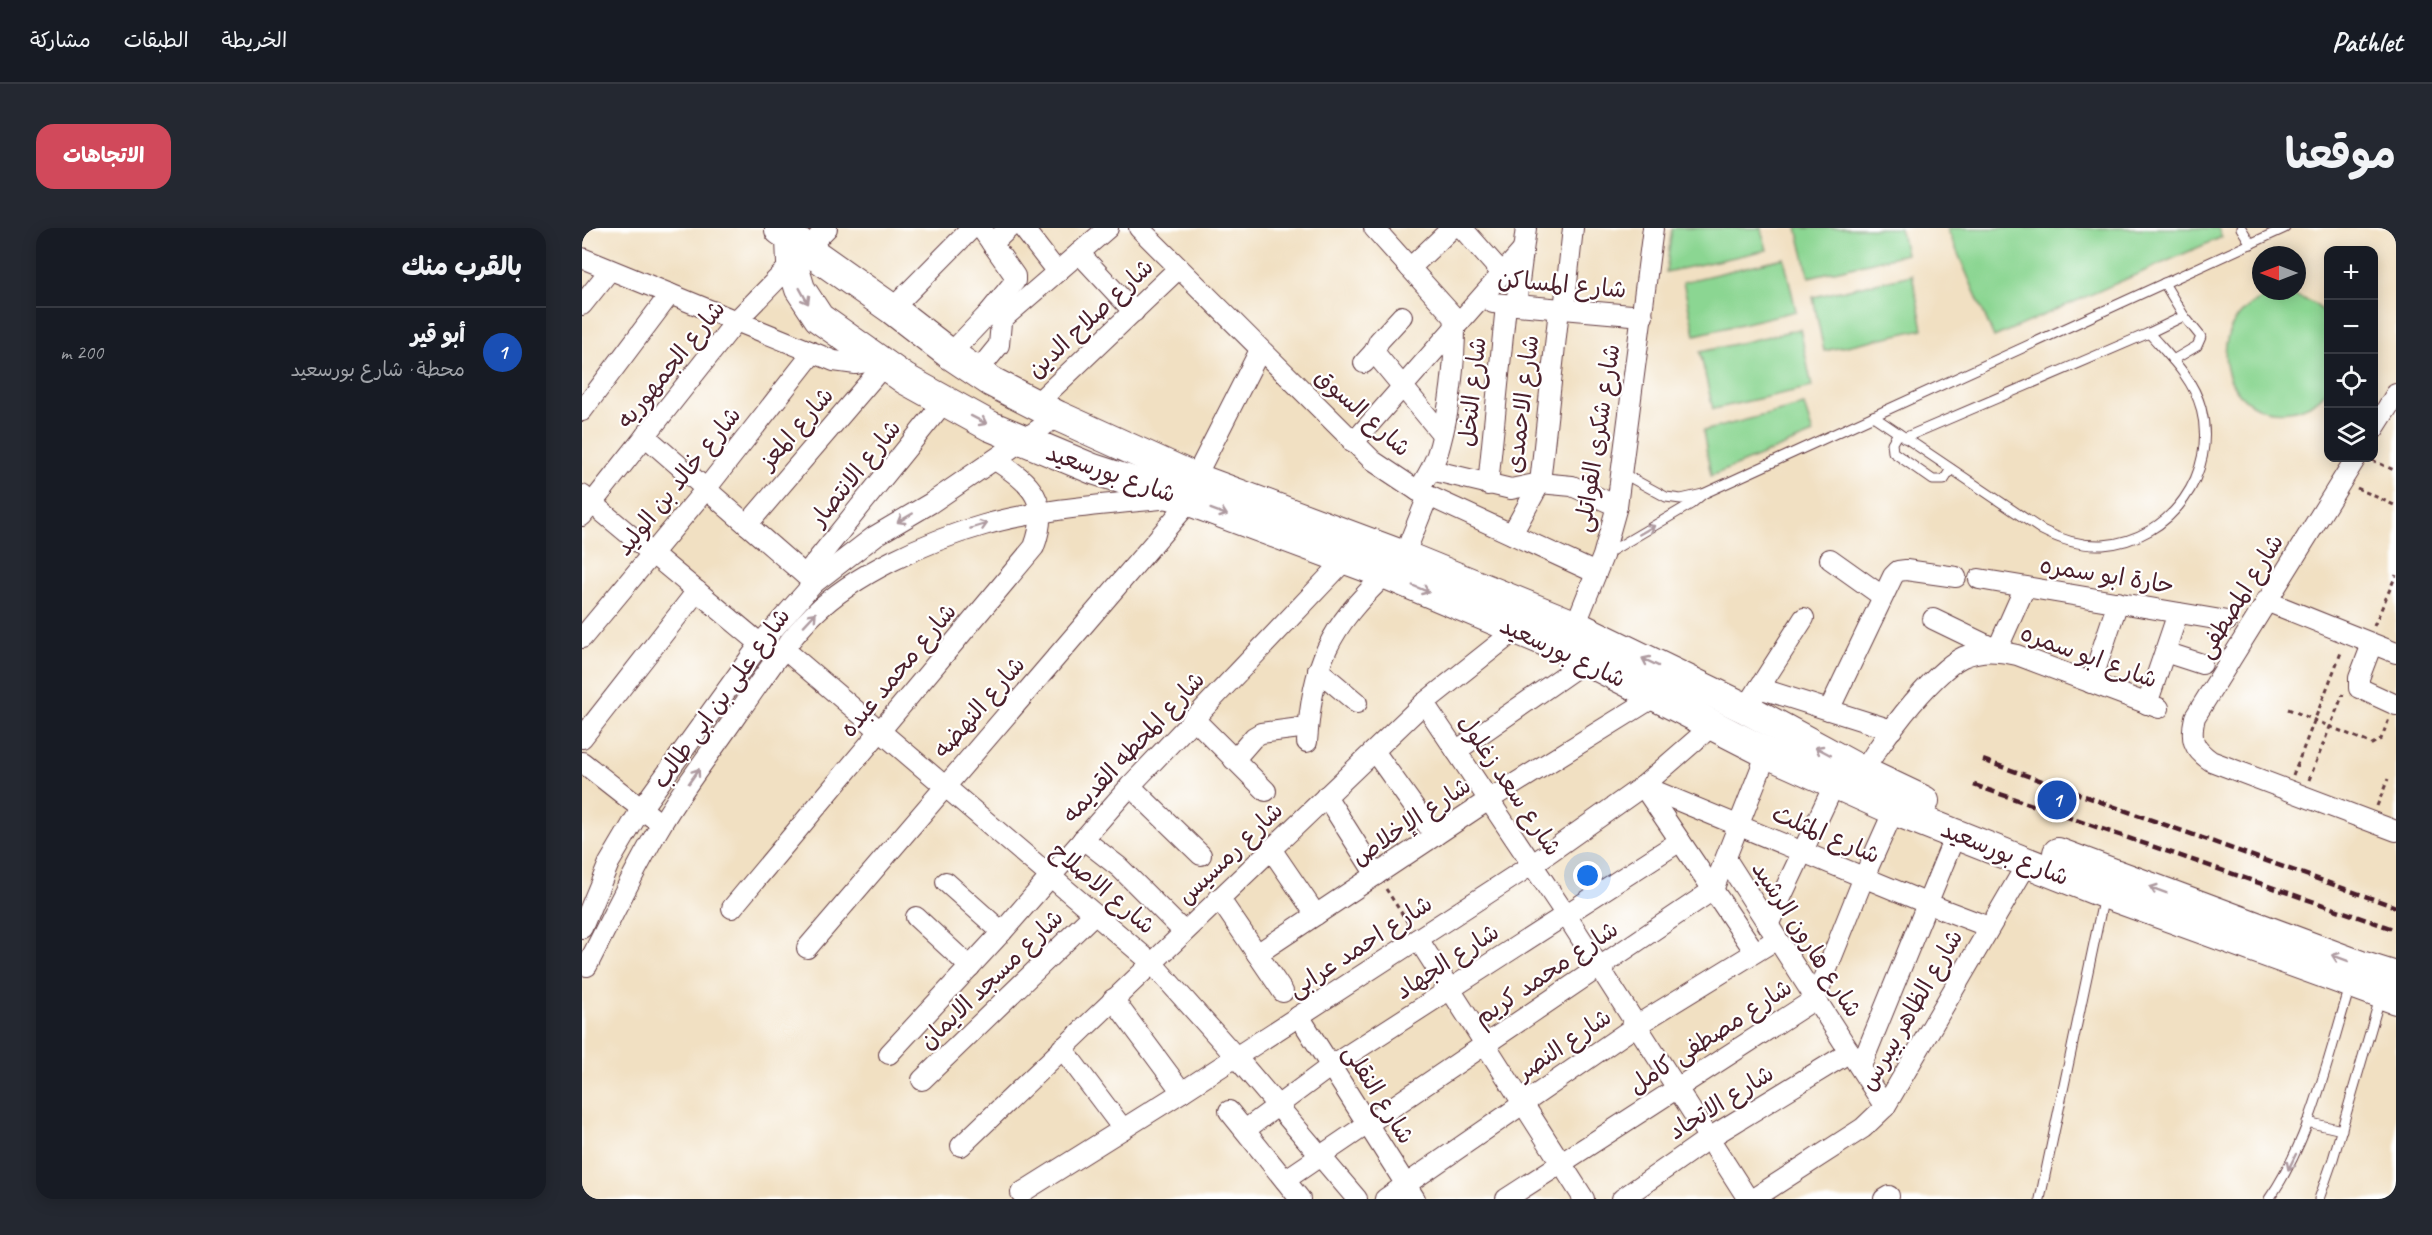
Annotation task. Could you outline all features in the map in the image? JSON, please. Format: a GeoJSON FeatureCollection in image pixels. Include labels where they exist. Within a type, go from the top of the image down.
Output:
{"type":"FeatureCollection","features":[{"type":"Feature","properties":{"kind":"main road","name":"شارع بورسعيد"},"geometry":{"type":"LineString","coordinates":[[791,245],[892,309],[977,372],[1188,492],[1346,559],[1395,565],[1516,630],[1575,645],[1753,698],[1850,784]]}},
{"type":"Feature","properties":{"kind":"main road","name":"شارع بورسعيد"},"geometry":{"type":"LineString","coordinates":[[791,245],[800,289],[819,318],[880,363],[944,402],[1024,441],[1093,469],[1188,492],[1395,565],[1575,645],[1656,696],[1767,753],[1898,801],[2107,883],[2351,985],[2391,990]]}},
{"type":"Feature","properties":{"kind":"main road","name":"شارع بورسعيد"},"geometry":{"type":"LineString","coordinates":[[1898,801],[1956,833],[2028,862],[2107,883],[2361,966],[2391,990]]}},
{"type":"Feature","properties":{"kind":"street","name":"شارع الجمهوريه"},"geometry":{"type":"LineString","coordinates":[[585,505],[645,436],[737,320],[791,245],[827,228]]}},
{"type":"Feature","properties":{"kind":"street"},"geometry":{"type":"LineString","coordinates":[[892,309],[972,228]]}},
{"type":"Feature","properties":{"kind":"street"},"geometry":{"type":"LineString","coordinates":[[950,354],[993,322],[1015,281],[987,236],[1009,228]]}},
{"type":"Feature","properties":{"kind":"street"},"geometry":{"type":"LineString","coordinates":[[1023,228],[1057,272]]}},
{"type":"Feature","properties":{"kind":"street"},"geometry":{"type":"LineString","coordinates":[[993,322],[1001,322],[1108,228]]}},
{"type":"Feature","properties":{"kind":"street","name":"شارع السوق"},"geometry":{"type":"LineString","coordinates":[[1139,228],[1373,461],[1423,493],[1512,534],[1599,564]]}},
{"type":"Feature","properties":{"kind":"street"},"geometry":{"type":"LineString","coordinates":[[1234,760],[1254,736],[1262,733],[1307,735],[1310,705],[1318,670],[1331,638],[1346,615],[1395,565],[1423,493],[1442,434],[1455,326],[1454,317],[1374,228]]}},
{"type":"Feature","properties":{"kind":"street"},"geometry":{"type":"LineString","coordinates":[[1410,268],[1452,228]]}},
{"type":"Feature","properties":{"kind":"street"},"geometry":{"type":"LineString","coordinates":[[1462,228],[1501,272]]}},
{"type":"Feature","properties":{"kind":"street","name":"شارع النخل"},"geometry":{"type":"LineString","coordinates":[[1488,485],[1511,305],[1526,228]]}},
{"type":"Feature","properties":{"kind":"street","name":"شارع الاحمدى"},"geometry":{"type":"LineString","coordinates":[[1512,534],[1539,483],[1573,228]]}},
{"type":"Feature","properties":{"kind":"street","name":"شارع شكرى القواتلى"},"geometry":{"type":"LineString","coordinates":[[1575,645],[1617,506],[1653,228]]}},
{"type":"Feature","properties":{"kind":"street"},"geometry":{"type":"LineString","coordinates":[[1353,442],[1501,272],[1523,250]]}},
{"type":"Feature","properties":{"kind":"street"},"geometry":{"type":"LineString","coordinates":[[1079,253],[1134,312]]}},
{"type":"Feature","properties":{"kind":"street"},"geometry":{"type":"LineString","coordinates":[[582,258],[737,320],[813,354],[845,363],[880,363]]}},
{"type":"Feature","properties":{"kind":"street","name":"شارع صلاح الدين"},"geometry":{"type":"LineString","coordinates":[[1047,410],[1134,312],[1179,268]]}},
{"type":"Feature","properties":{"kind":"street"},"geometry":{"type":"LineString","coordinates":[[582,305],[610,270]]}},
{"type":"Feature","properties":{"kind":"street"},"geometry":{"type":"LineString","coordinates":[[582,411],[670,294]]}},
{"type":"Feature","properties":{"kind":"street","name":"شارع المساكن"},"geometry":{"type":"LineString","coordinates":[[1476,302],[1643,316]]}},
{"type":"Feature","properties":{"kind":"street"},"geometry":{"type":"LineString","coordinates":[[1402,316],[1379,341],[1369,358],[1402,386],[1442,434]]}},
{"type":"Feature","properties":{"kind":"street"},"geometry":{"type":"LineString","coordinates":[[977,372],[999,345],[993,322]]}},
{"type":"Feature","properties":{"kind":"street","name":"شارع النهضه"},"geometry":{"type":"LineString","coordinates":[[807,948],[945,786],[1188,492],[1260,350]]}},
{"type":"Feature","properties":{"kind":"street","name":"شارع خالد بن الوليد"},"geometry":{"type":"LineString","coordinates":[[582,638],[706,489],[813,354]]}},
{"type":"Feature","properties":{"kind":"street","name":"شارع المعز"},"geometry":{"type":"LineString","coordinates":[[747,525],[880,363]]}},
{"type":"Feature","properties":{"kind":"street"},"geometry":{"type":"LineString","coordinates":[[2378,421],[2396,394]]}},
{"type":"Feature","properties":{"kind":"street","name":"شارع الانتصار"},"geometry":{"type":"LineString","coordinates":[[810,579],[944,402]]}},
{"type":"Feature","properties":{"kind":"street","name":"شارع على بن ابى طالب"},"geometry":{"type":"LineString","coordinates":[[582,928],[609,863],[641,810],[760,644],[810,579],[1024,441],[1047,410]]}},
{"type":"Feature","properties":{"kind":"street"},"geometry":{"type":"LineString","coordinates":[[645,436],[810,579]]}},
{"type":"Feature","properties":{"kind":"street"},"geometry":{"type":"LineString","coordinates":[[995,460],[1029,485],[1037,498],[1041,513]]}},
{"type":"Feature","properties":{"kind":"street","name":"شارع المصطفى"},"geometry":{"type":"LineString","coordinates":[[2295,793],[2211,761],[2201,754],[2194,744],[2191,732],[2195,717],[2353,462]]}},
{"type":"Feature","properties":{"kind":"street"},"geometry":{"type":"LineString","coordinates":[[1431,470],[1511,489],[1539,483],[1572,486],[1617,506]]}},
{"type":"Feature","properties":{"kind":"street","name":"شارع على بن ابى طالب"},"geometry":{"type":"LineString","coordinates":[[587,966],[661,824],[781,653],[813,615],[832,600],[854,583],[890,563],[972,529],[1041,513],[1188,492]]}},
{"type":"Feature","properties":{"kind":"street","name":"شارع الاصلاح"},"geometry":{"type":"LineString","coordinates":[[585,505],[652,554],[760,644],[781,653],[880,731],[1152,963],[1278,1105],[1357,1199]]}},
{"type":"Feature","properties":{"kind":"street","name":"شارع محمد عبده"},"geometry":{"type":"LineString","coordinates":[[732,908],[1034,547],[1040,530],[1041,513]]}},
{"type":"Feature","properties":{"kind":"street","name":"شارع المحطه القديمه"},"geometry":{"type":"LineString","coordinates":[[889,1054],[1002,932],[1130,786],[1346,559]]}},
{"type":"Feature","properties":{"kind":"street"},"geometry":{"type":"LineString","coordinates":[[1830,559],[1882,596]]}},
{"type":"Feature","properties":{"kind":"street"},"geometry":{"type":"LineString","coordinates":[[1829,710],[1882,596],[1898,571],[1956,577]]}},
{"type":"Feature","properties":{"kind":"street","name":"حارة ابو سمره"},"geometry":{"type":"LineString","coordinates":[[1978,579],[2227,621]]}},
{"type":"Feature","properties":{"kind":"street"},"geometry":{"type":"LineString","coordinates":[[1933,619],[1997,650],[2025,587]]}},
{"type":"Feature","properties":{"kind":"street"},"geometry":{"type":"LineString","coordinates":[[582,738],[697,591]]}},
{"type":"Feature","properties":{"kind":"street"},"geometry":{"type":"LineString","coordinates":[[2266,601],[2396,653]]}},
{"type":"Feature","properties":{"kind":"street"},"geometry":{"type":"LineString","coordinates":[[2091,683],[2118,602]]}},
{"type":"Feature","properties":{"kind":"street"},"geometry":{"type":"LineString","coordinates":[[2178,613],[2165,652],[2202,664]]}},
{"type":"Feature","properties":{"kind":"street"},"geometry":{"type":"LineString","coordinates":[[1804,618],[1753,698],[1829,710],[1892,730]]}},
{"type":"Feature","properties":{"kind":"street","name":"شارع رمسيس"},"geometry":{"type":"LineString","coordinates":[[961,1146],[1424,703],[1516,630]]}},
{"type":"Feature","properties":{"kind":"street"},"geometry":{"type":"LineString","coordinates":[[2369,643],[2359,678],[2359,688],[2395,704]]}},
{"type":"Feature","properties":{"kind":"street"},"geometry":{"type":"LineString","coordinates":[[1456,751],[1575,645]]}},
{"type":"Feature","properties":{"kind":"street","name":"شارع ابو سمره"},"geometry":{"type":"LineString","coordinates":[[1850,784],[1892,730],[1947,667],[1963,657],[1997,650],[2017,655],[2153,706],[2165,652]]}},
{"type":"Feature","properties":{"kind":"street"},"geometry":{"type":"LineString","coordinates":[[1318,670],[1358,703]]}},
{"type":"Feature","properties":{"kind":"street","name":"شارع الإخلاص"},"geometry":{"type":"LineString","coordinates":[[1257,954],[1316,915],[1381,882],[1435,836],[1490,799],[1656,696]]}},
{"type":"Feature","properties":{"kind":"street","name":"شارع سعد زغلول"},"geometry":{"type":"LineString","coordinates":[[1424,703],[1533,864],[1750,1199]]}},
{"type":"Feature","properties":{"kind":"street"},"geometry":{"type":"LineString","coordinates":[[1193,718],[1266,791]]}},
{"type":"Feature","properties":{"kind":"street","name":"شارع احمد عرابى"},"geometry":{"type":"LineString","coordinates":[[1021,1193],[1182,1092],[1533,864],[1643,786],[1713,725]]}},
{"type":"Feature","properties":{"kind":"street"},"geometry":{"type":"LineString","coordinates":[[1374,751],[1435,836]]}},
{"type":"Feature","properties":{"kind":"street"},"geometry":{"type":"LineString","coordinates":[[1713,890],[1767,753]]}},
{"type":"Feature","properties":{"kind":"street"},"geometry":{"type":"LineString","coordinates":[[582,762],[661,824]]}},
{"type":"Feature","properties":{"kind":"street"},"geometry":{"type":"LineString","coordinates":[[1773,932],[1804,852],[1850,784]]}},
{"type":"Feature","properties":{"kind":"street"},"geometry":{"type":"LineString","coordinates":[[1130,786],[1201,855]]}},
{"type":"Feature","properties":{"kind":"street"},"geometry":{"type":"LineString","coordinates":[[1643,786],[1755,952]]}},
{"type":"Feature","properties":{"kind":"street","name":"شارع المثلث"},"geometry":{"type":"LineString","coordinates":[[1643,786],[1989,927]]}},
{"type":"Feature","properties":{"kind":"street"},"geometry":{"type":"LineString","coordinates":[[2295,793],[2396,831]]}},
{"type":"Feature","properties":{"kind":"street"},"geometry":{"type":"LineString","coordinates":[[1326,796],[1381,882]]}},
{"type":"Feature","properties":{"kind":"street","name":"شارع مصطفى كامل"},"geometry":{"type":"LineString","coordinates":[[1506,1199],[1815,999],[1864,877],[1898,801]]}},
{"type":"Feature","properties":{"kind":"street"},"geometry":{"type":"LineString","coordinates":[[1855,1059],[1956,833]]}},
{"type":"Feature","properties":{"kind":"street"},"geometry":{"type":"LineString","coordinates":[[1083,839],[1119,867],[1184,932]]}},
{"type":"Feature","properties":{"kind":"street","name":"شارع الجهاد"},"geometry":{"type":"LineString","coordinates":[[1245,1130],[1331,1066],[1680,841]]}},
{"type":"Feature","properties":{"kind":"street"},"geometry":{"type":"LineString","coordinates":[[1271,849],[1316,915]]}},
{"type":"Feature","properties":{"kind":"street","name":"شارع هارون الرشيد"},"geometry":{"type":"LineString","coordinates":[[1726,859],[1885,1107]]}},
{"type":"Feature","properties":{"kind":"street","name":"شارع الظاهر بيبرس"},"geometry":{"type":"LineString","coordinates":[[1750,1199],[1863,1128],[1885,1107],[2028,862]]}},
{"type":"Feature","properties":{"kind":"street"},"geometry":{"type":"LineString","coordinates":[[946,882],[1002,932]]}},
{"type":"Feature","properties":{"kind":"street","name":"شارع محمد كريم"},"geometry":{"type":"LineString","coordinates":[[1285,1180],[1713,890]]}},
{"type":"Feature","properties":{"kind":"street"},"geometry":{"type":"LineString","coordinates":[[1219,898],[1282,992]]}},
{"type":"Feature","properties":{"kind":"street","name":"شارع مسجد الايمان"},"geometry":{"type":"LineString","coordinates":[[922,1080],[1094,914]]}},
{"type":"Feature","properties":{"kind":"street"},"geometry":{"type":"LineString","coordinates":[[916,916],[970,967]]}},
{"type":"Feature","properties":{"kind":"street","name":"شارع النصر"},"geometry":{"type":"LineString","coordinates":[[1385,1199],[1411,1192],[1522,1103],[1637,1025],[1755,952],[1773,932]]}},
{"type":"Feature","properties":{"kind":"street"},"geometry":{"type":"LineString","coordinates":[[1418,939],[1584,1199]]}},
{"type":"Feature","properties":{"kind":"street"},"geometry":{"type":"LineString","coordinates":[[1113,999],[1182,1092]]}},
{"type":"Feature","properties":{"kind":"street","name":"شارع النقلى"},"geometry":{"type":"LineString","coordinates":[[1299,1016],[1411,1192]]}},
{"type":"Feature","properties":{"kind":"street"},"geometry":{"type":"LineString","coordinates":[[1062,1047],[1123,1129]]}},
{"type":"Feature","properties":{"kind":"street","name":"شارع الاتحاد"},"geometry":{"type":"LineString","coordinates":[[1622,1199],[1709,1138],[1855,1059]]}},
{"type":"Feature","properties":{"kind":"street"},"geometry":{"type":"LineString","coordinates":[[1229,1111],[1300,1199]]}},
{"type":"Feature","properties":{"kind":"lane"},"geometry":{"type":"LineString","coordinates":[[2241,228],[2251,244]]}},
{"type":"Feature","properties":{"kind":"lane"},"geometry":{"type":"LineString","coordinates":[[1622,474],[1665,497],[1680,499],[1703,494],[2285,228]]}},
{"type":"Feature","properties":{"kind":"lane"},"geometry":{"type":"LineString","coordinates":[[2164,283],[2184,316],[2200,333],[2201,340],[2197,346],[2173,360]]}},
{"type":"Feature","properties":{"kind":"lane"},"geometry":{"type":"LineString","coordinates":[[1951,469],[1941,481],[1933,480],[1893,452],[1892,443],[1901,435],[2149,333],[2184,316]]}},
{"type":"Feature","properties":{"kind":"lane"},"geometry":{"type":"LineString","coordinates":[[1873,416],[2042,530],[2071,542],[2087,545],[2112,544],[2135,538],[2150,531],[2175,512],[2193,485],[2203,455],[2204,431],[2201,407],[2187,376],[2149,333]]}},
{"type":"Feature","properties":{"kind":"lane"},"geometry":{"type":"LineString","coordinates":[[1599,564],[1703,494]]}},
{"type":"Feature","properties":{"kind":"lane"},"geometry":{"type":"LineString","coordinates":[[2040,1199],[2107,883]]}},
{"type":"Feature","properties":{"kind":"lane"},"geometry":{"type":"LineString","coordinates":[[2269,1199],[2295,1156],[2351,985]]}},
{"type":"Feature","properties":{"kind":"lane"},"geometry":{"type":"LineString","coordinates":[[2319,1199],[2391,990]]}},
{"type":"Feature","properties":{"kind":"lane"},"geometry":{"type":"LineString","coordinates":[[2307,1122],[2342,1130]]}},
{"type":"Feature","properties":{"kind":"path"},"geometry":{"type":"LineString","coordinates":[[2377,462],[2396,471]]}},
{"type":"Feature","properties":{"kind":"path"},"geometry":{"type":"LineString","coordinates":[[2342,480],[2396,506]]}},
{"type":"Feature","properties":{"kind":"path"},"geometry":{"type":"LineString","coordinates":[[2369,643],[2396,575]]}},
{"type":"Feature","properties":{"kind":"path"},"geometry":{"type":"LineString","coordinates":[[2295,793],[2314,720],[2348,634]]}},
{"type":"Feature","properties":{"kind":"path"},"geometry":{"type":"LineString","coordinates":[[2295,793],[2330,727],[2347,684]]}},
{"type":"Feature","properties":{"kind":"path"},"geometry":{"type":"LineString","coordinates":[[2288,709],[2372,744],[2382,739],[2395,704]]}},
{"type":"Feature","properties":{"kind":"path"},"geometry":{"type":"LineString","coordinates":[[2371,821],[2388,779]]}},
{"type":"Feature","properties":{"kind":"path"},"geometry":{"type":"LineString","coordinates":[[1381,882],[1405,919]]}},
{"type":"Feature","properties":{"kind":"green space"},"geometry":{"type":"Polygon","coordinates":[[[1672,228],[1761,228],[1767,250],[1666,272],[1672,228]]]}},
{"type":"Feature","properties":{"kind":"green space"},"geometry":{"type":"Polygon","coordinates":[[[1797,228],[1900,228],[1906,254],[1809,277],[1797,228]]]}},
{"type":"Feature","properties":{"kind":"green space"},"geometry":{"type":"Polygon","coordinates":[[[1947,228],[2218,228],[2222,237],[1994,337],[1947,228]]]}},
{"type":"Feature","properties":{"kind":"green space"},"geometry":{"type":"Polygon","coordinates":[[[1784,258],[1796,311],[1695,335],[1683,282],[1784,258]]]}},
{"type":"Feature","properties":{"kind":"green space"},"geometry":{"type":"Polygon","coordinates":[[[1912,275],[1923,329],[1824,351],[1813,297],[1912,275]]]}},
{"type":"Feature","properties":{"kind":"green space"},"geometry":{"type":"Polygon","coordinates":[[[2306,300],[2324,313],[2324,393],[2311,404],[2289,411],[2263,409],[2244,398],[2231,381],[2226,360],[2227,338],[2237,318],[2255,302],[2306,300]]]}},
{"type":"Feature","properties":{"kind":"green space"},"geometry":{"type":"Polygon","coordinates":[[[1800,329],[1812,387],[1713,409],[1700,352],[1800,329]]]}},
{"type":"Feature","properties":{"kind":"green space"},"geometry":{"type":"Polygon","coordinates":[[[1804,405],[1813,434],[1711,476],[1703,431],[1804,405]]]}},
{"type":"Feature","properties":{"kind":"railway"},"geometry":{"type":"LineString","coordinates":[[1983,760],[2396,907]]}},
{"type":"Feature","properties":{"kind":"railway"},"geometry":{"type":"LineString","coordinates":[[1974,785],[2396,930]]}},
{"type":"Feature","properties":{"kind":"place","name":"أبو قير"},"geometry":{"type":"Point","coordinates":[2057,800]}}]}
